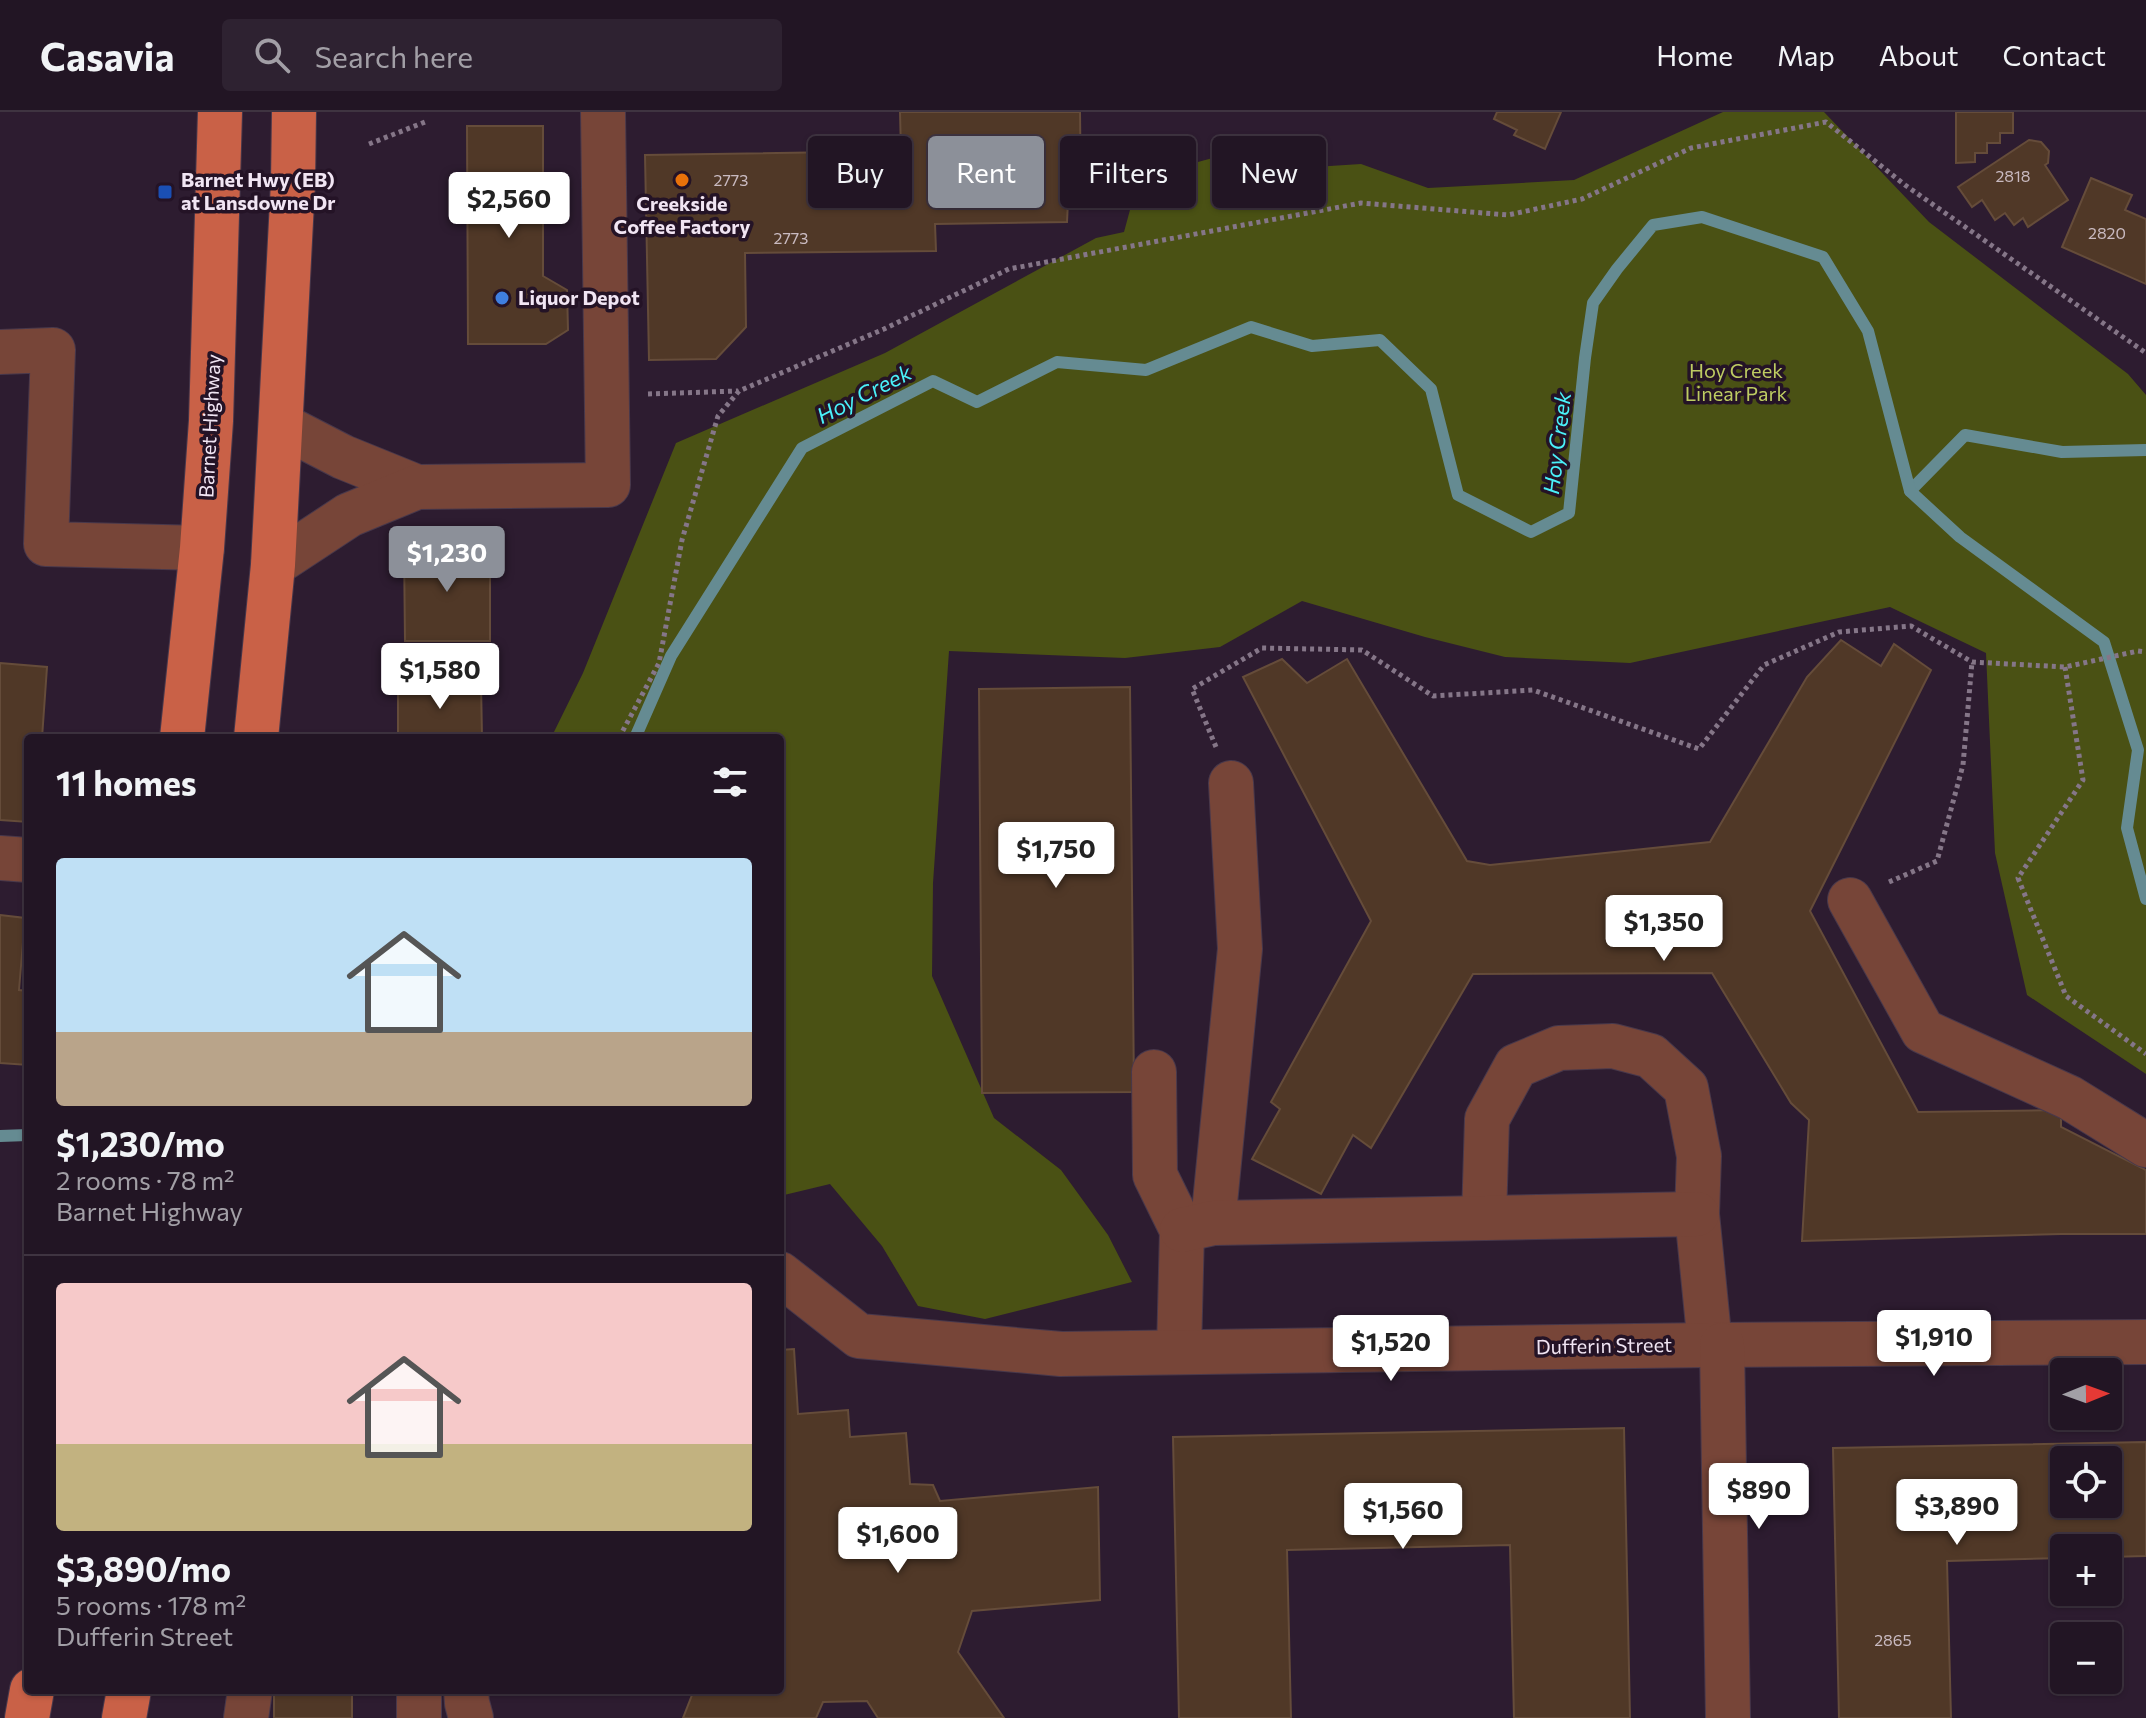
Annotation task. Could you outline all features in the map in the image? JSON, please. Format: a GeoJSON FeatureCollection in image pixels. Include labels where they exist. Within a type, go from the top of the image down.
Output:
{"type":"FeatureCollection","features":[{"type":"Feature","properties":{"kind":"main road","name":"Barnet Highway"},"geometry":{"type":"LineString","coordinates":[[182,734],[202,548],[215,320],[220,112]]}},
{"type":"Feature","properties":{"kind":"main road"},"geometry":{"type":"LineString","coordinates":[[256,734],[273,565],[294,112]]}},
{"type":"Feature","properties":{"kind":"main road"},"geometry":{"type":"LineString","coordinates":[[27,1718],[31,1694]]}},
{"type":"Feature","properties":{"kind":"main road"},"geometry":{"type":"LineString","coordinates":[[124,1718],[128,1694]]}},
{"type":"Feature","properties":{"kind":"street"},"geometry":{"type":"LineString","coordinates":[[273,565],[349,515],[417,487],[608,485],[603,112]]}},
{"type":"Feature","properties":{"kind":"street"},"geometry":{"type":"LineString","coordinates":[[0,352],[53,350],[46,544],[202,548]]}},
{"type":"Feature","properties":{"kind":"street"},"geometry":{"type":"LineString","coordinates":[[281,425],[343,457],[417,487]]}},
{"type":"Feature","properties":{"kind":"street"},"geometry":{"type":"LineString","coordinates":[[1179,1352],[1240,949],[1231,783]]}},
{"type":"Feature","properties":{"kind":"street"},"geometry":{"type":"LineString","coordinates":[[0,858],[24,860]]}},
{"type":"Feature","properties":{"kind":"street"},"geometry":{"type":"LineString","coordinates":[[1850,900],[1923,1031],[2070,1098],[2146,1145]]}},
{"type":"Feature","properties":{"kind":"street"},"geometry":{"type":"LineString","coordinates":[[1484,1218],[1487,1119],[1516,1066],[1559,1048],[1613,1046],[1651,1056],[1686,1088],[1699,1156],[1697,1214],[1716,1345],[1728,1718]]}},
{"type":"Feature","properties":{"kind":"street"},"geometry":{"type":"LineString","coordinates":[[1154,1072],[1155,1175],[1197,1227]]}},
{"type":"Feature","properties":{"kind":"street"},"geometry":{"type":"LineString","coordinates":[[1197,1227],[1697,1214]]}},
{"type":"Feature","properties":{"kind":"street","name":"Dufferin Street"},"geometry":{"type":"LineString","coordinates":[[784,1277],[859,1336],[1061,1354],[2146,1342]]}},
{"type":"Feature","properties":{"kind":"street"},"geometry":{"type":"LineString","coordinates":[[246,1718],[249,1694]]}},
{"type":"Feature","properties":{"kind":"street"},"geometry":{"type":"LineString","coordinates":[[419,1694],[419,1718]]}},
{"type":"Feature","properties":{"kind":"street"},"geometry":{"type":"LineString","coordinates":[[466,1694],[471,1718]]}},
{"type":"Feature","properties":{"kind":"path"},"geometry":{"type":"LineString","coordinates":[[1826,112],[1826,122]]}},
{"type":"Feature","properties":{"kind":"path"},"geometry":{"type":"LineString","coordinates":[[369,144],[425,122]]}},
{"type":"Feature","properties":{"kind":"path"},"geometry":{"type":"LineString","coordinates":[[606,395],[739,391],[884,329],[1009,269],[1361,203],[1508,215],[1582,199],[1691,148],[1826,122],[1905,185],[2146,353]]}},
{"type":"Feature","properties":{"kind":"path"},"geometry":{"type":"LineString","coordinates":[[621,734],[659,663],[682,540],[718,416],[739,391]]}},
{"type":"Feature","properties":{"kind":"path"},"geometry":{"type":"LineString","coordinates":[[1231,783],[1192,689],[1262,648],[1362,650],[1433,696],[1533,690],[1699,749],[1764,665],[1839,632],[1911,626],[1972,662],[2065,667],[2138,651],[2146,652]]}},
{"type":"Feature","properties":{"kind":"path"},"geometry":{"type":"LineString","coordinates":[[1850,900],[1937,861],[1963,765],[1972,662]]}},
{"type":"Feature","properties":{"kind":"path"},"geometry":{"type":"LineString","coordinates":[[2065,667],[2083,780],[2018,878],[2066,996],[2146,1054]]}},
{"type":"Feature","properties":{"kind":"green space","name":"Hoy Creek Linear Park"},"geometry":{"type":"Polygon","coordinates":[[[1723,112],[1824,112],[1929,222],[2128,374],[2146,395],[2146,1074],[2027,995],[1995,853],[1986,653],[1890,607],[1630,663],[1505,657],[1302,601],[1220,647],[1125,658],[949,651],[933,883],[932,976],[994,1118],[1061,1170],[1108,1235],[1132,1282],[985,1319],[918,1306],[882,1246],[830,1184],[784,1195],[784,734],[553,734],[583,673],[676,443],[885,353],[1096,238],[1124,232],[1130,208],[1196,208],[1196,163],[1212,158],[1212,208],[1326,208],[1326,166],[1361,164],[1428,188],[1574,180],[1723,112]]]}},
{"type":"Feature","properties":{"kind":"building"},"geometry":{"type":"Polygon","coordinates":[[[900,112],[1080,112],[1080,136],[1060,136],[1060,208],[1068,208],[1067,222],[935,224],[936,251],[745,253],[746,327],[716,359],[649,360],[645,155],[808,152],[808,208],[912,208],[912,136],[901,136],[900,112]]]}},
{"type":"Feature","properties":{"kind":"building"},"geometry":{"type":"Polygon","coordinates":[[[1497,112],[1561,112],[1545,149],[1514,135],[1517,130],[1494,119],[1497,112]]]}},
{"type":"Feature","properties":{"kind":"building"},"geometry":{"type":"Polygon","coordinates":[[[1956,112],[2013,112],[2013,133],[2000,133],[2000,143],[1987,143],[1987,153],[1975,153],[1975,162],[1956,163],[1956,112]]]}},
{"type":"Feature","properties":{"kind":"building"},"geometry":{"type":"Polygon","coordinates":[[[467,126],[543,126],[543,276],[567,290],[568,330],[546,344],[468,344],[467,126]]]}},
{"type":"Feature","properties":{"kind":"building"},"geometry":{"type":"Polygon","coordinates":[[[2029,140],[2041,142],[2049,151],[2045,165],[2068,200],[2028,227],[2023,218],[2014,225],[2005,213],[1995,220],[1982,200],[1972,207],[1958,187],[2029,140]]]}},
{"type":"Feature","properties":{"kind":"building"},"geometry":{"type":"Polygon","coordinates":[[[2091,178],[2132,195],[2125,210],[2146,219],[2146,284],[2062,247],[2091,178]]]}},
{"type":"Feature","properties":{"kind":"building"},"geometry":{"type":"Polygon","coordinates":[[[404,547],[490,547],[490,641],[405,641],[404,547]]]}},
{"type":"Feature","properties":{"kind":"building"},"geometry":{"type":"Polygon","coordinates":[[[1841,640],[1881,666],[1894,644],[1931,670],[1810,911],[1918,1112],[2061,1110],[2061,1127],[2146,1170],[2146,1234],[1802,1241],[1809,1120],[1791,1103],[1712,973],[1473,974],[1371,1148],[1353,1135],[1321,1194],[1252,1159],[1280,1109],[1271,1102],[1371,921],[1243,677],[1282,659],[1307,683],[1347,659],[1467,861],[1490,865],[1710,842],[1807,677],[1841,640]]]}},
{"type":"Feature","properties":{"kind":"building"},"geometry":{"type":"Polygon","coordinates":[[[0,663],[47,667],[42,734],[24,734],[24,822],[0,820],[0,663]]]}},
{"type":"Feature","properties":{"kind":"building"},"geometry":{"type":"Polygon","coordinates":[[[481,682],[482,734],[398,734],[398,684],[481,682]]]}},
{"type":"Feature","properties":{"kind":"building"},"geometry":{"type":"Polygon","coordinates":[[[1130,687],[1134,1092],[982,1093],[979,689],[1130,687]]]}},
{"type":"Feature","properties":{"kind":"building"},"geometry":{"type":"Polygon","coordinates":[[[0,915],[24,918],[19,990],[24,991],[24,1065],[0,1063],[0,915]]]}},
{"type":"Feature","properties":{"kind":"building"},"geometry":{"type":"Polygon","coordinates":[[[794,1349],[798,1414],[848,1410],[850,1437],[906,1433],[910,1484],[933,1485],[940,1501],[1098,1487],[1100,1600],[972,1611],[958,1652],[1004,1718],[878,1718],[867,1701],[823,1702],[816,1718],[683,1718],[692,1694],[784,1694],[784,1350],[794,1349]]]}},
{"type":"Feature","properties":{"kind":"building"},"geometry":{"type":"Polygon","coordinates":[[[1624,1428],[1630,1718],[1514,1718],[1510,1545],[1287,1550],[1291,1718],[1179,1718],[1173,1437],[1624,1428]]]}},
{"type":"Feature","properties":{"kind":"building"},"geometry":{"type":"Polygon","coordinates":[[[2146,1442],[2146,1556],[2122,1557],[2122,1534],[2050,1534],[2050,1558],[1947,1561],[1951,1718],[1839,1718],[1833,1448],[2146,1442]]]}},
{"type":"Feature","properties":{"kind":"building"},"geometry":{"type":"Polygon","coordinates":[[[274,1694],[352,1694],[352,1718],[274,1718],[274,1694]]]}},
{"type":"Feature","properties":{"kind":"waterway","name":"Hoy Creek"},"geometry":{"type":"LineString","coordinates":[[637,734],[671,656],[802,448],[933,381],[977,402],[1057,362],[1146,370],[1251,327],[1312,346],[1380,340],[1431,389],[1458,495],[1531,532],[1569,513],[1593,303],[1653,225],[1702,217],[1823,257],[1868,331],[1910,491],[1960,537],[2104,642],[2138,750],[2127,828],[2146,899]]}},
{"type":"Feature","properties":{"kind":"waterway"},"geometry":{"type":"LineString","coordinates":[[1910,491],[1965,435],[2062,452],[2146,450]]}},
{"type":"Feature","properties":{"kind":"waterway","name":"Hoy Creek"},"geometry":{"type":"LineString","coordinates":[[0,1136],[24,1135]]}},
{"type":"Feature","properties":{"kind":"place","name":"Creekside Coffee Factory"},"geometry":{"type":"Point","coordinates":[682,180]}},
{"type":"Feature","properties":{"kind":"place","name":"Barnet Hwy (EB) at Lansdowne Dr"},"geometry":{"type":"Point","coordinates":[165,192]}},
{"type":"Feature","properties":{"kind":"place","name":"Liquor Depot"},"geometry":{"type":"Point","coordinates":[502,298]}}]}
